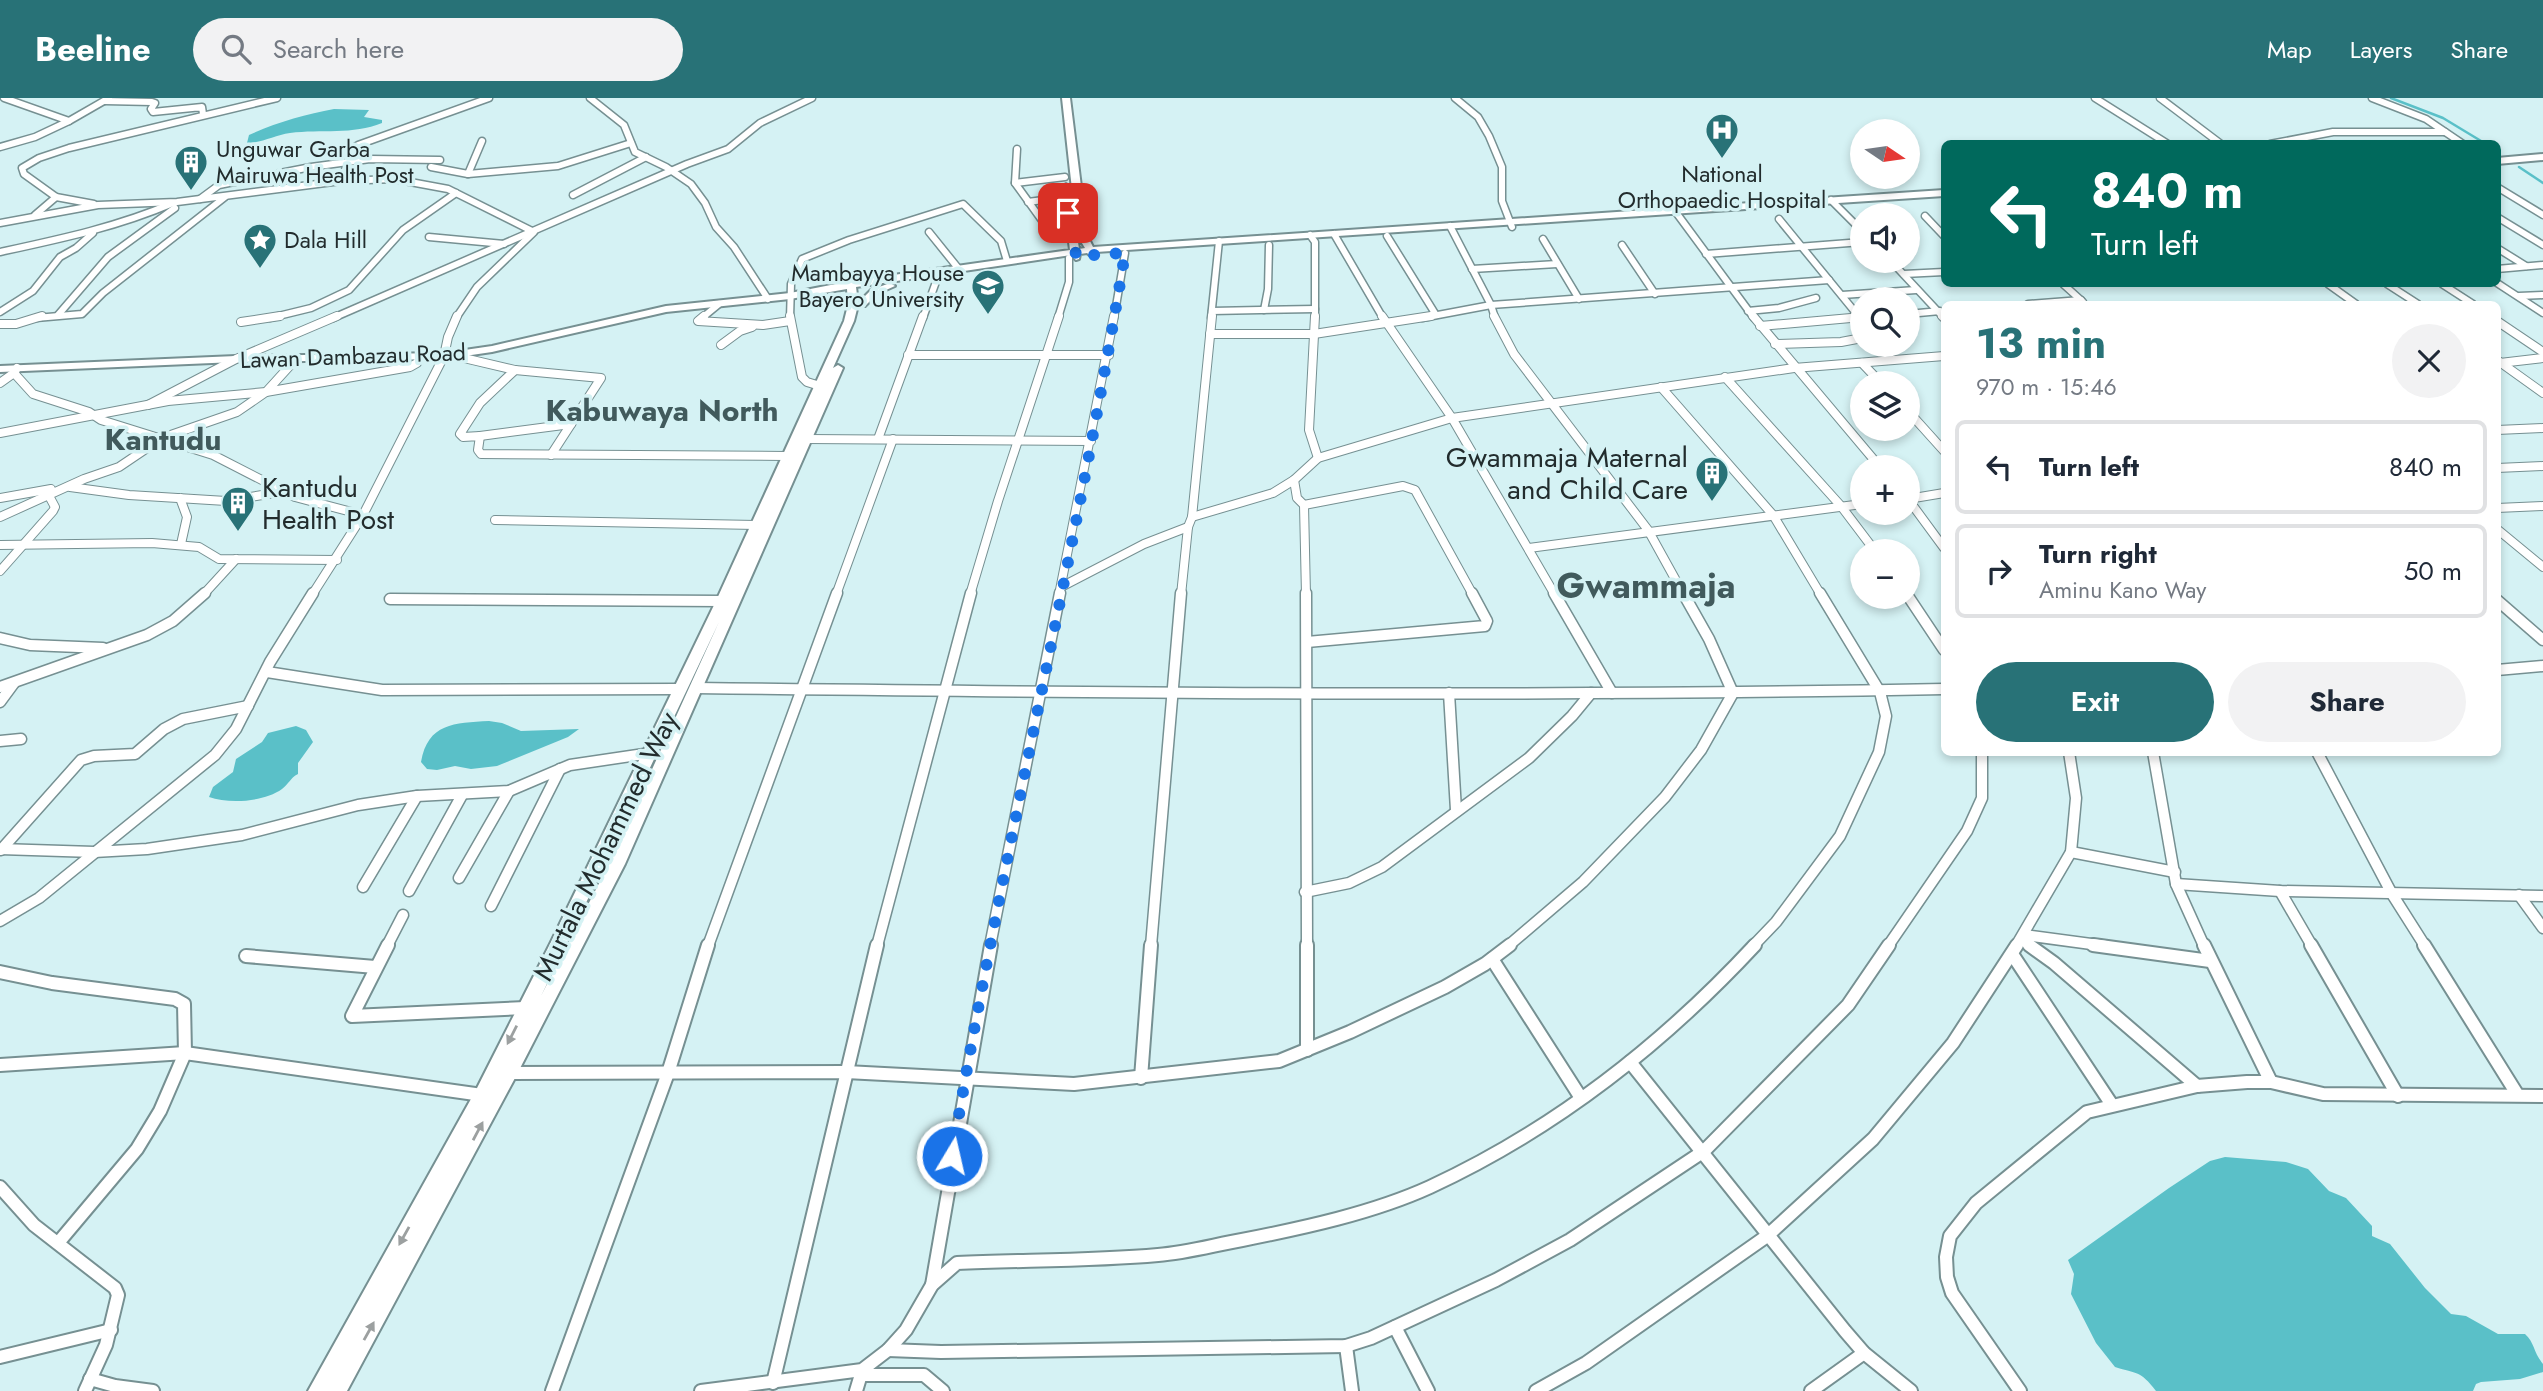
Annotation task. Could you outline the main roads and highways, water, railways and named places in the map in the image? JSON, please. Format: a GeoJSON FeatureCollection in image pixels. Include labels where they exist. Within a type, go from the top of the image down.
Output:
{"type":"FeatureCollection","features":[{"type":"Feature","properties":{"kind":"main road"},"geometry":{"type":"LineString","coordinates":[[1058,98],[1073,256]]}},
{"type":"Feature","properties":{"kind":"main road"},"geometry":{"type":"LineString","coordinates":[[1066,98],[1082,235],[1091,253]]}},
{"type":"Feature","properties":{"kind":"main road"},"geometry":{"type":"LineString","coordinates":[[2501,158],[2543,155]]}},
{"type":"Feature","properties":{"kind":"main road"},"geometry":{"type":"LineString","coordinates":[[859,290],[874,292],[890,286],[1091,253],[1941,195]]}},
{"type":"Feature","properties":{"kind":"main road"},"geometry":{"type":"LineString","coordinates":[[1368,234],[1387,236],[1452,229]]}},
{"type":"Feature","properties":{"kind":"main road"},"geometry":{"type":"LineString","coordinates":[[1082,235],[1123,251]]}},
{"type":"Feature","properties":{"kind":"main road"},"geometry":{"type":"LineString","coordinates":[[1219,244],[1269,245],[1312,239]]}},
{"type":"Feature","properties":{"kind":"main road"},"geometry":{"type":"LineString","coordinates":[[1052,255],[1072,241]]}},
{"type":"Feature","properties":{"kind":"main road","name":"Lawan Dambazau Road"},"geometry":{"type":"LineString","coordinates":[[0,369],[236,359],[448,356],[492,349],[639,314],[827,290],[859,290],[958,268],[1052,255],[1073,256]]}},
{"type":"Feature","properties":{"kind":"main road","name":"Murtala Mohammed Way"},"geometry":{"type":"LineString","coordinates":[[336,1391],[509,1073],[611,876],[722,601],[849,321],[859,290]]}},
{"type":"Feature","properties":{"kind":"main road","name":"Murtala Mohammed Way"},"geometry":{"type":"LineString","coordinates":[[318,1391],[482,1095],[651,753],[688,689],[807,439],[855,331],[859,290]]}},
{"type":"Feature","properties":{"kind":"water"},"geometry":{"type":"Polygon","coordinates":[[[334,109],[369,110],[364,117],[382,120],[382,123],[348,130],[290,133],[247,143],[249,135],[269,127],[334,109]]]}},
{"type":"Feature","properties":{"kind":"water"},"geometry":{"type":"Polygon","coordinates":[[[489,721],[521,731],[579,729],[568,737],[497,766],[471,769],[455,766],[437,770],[427,769],[421,762],[424,749],[436,732],[454,725],[489,721]]]}},
{"type":"Feature","properties":{"kind":"water"},"geometry":{"type":"Polygon","coordinates":[[[296,726],[306,730],[313,742],[298,763],[298,774],[284,787],[266,797],[246,800],[226,801],[209,797],[213,787],[233,772],[236,759],[262,742],[268,733],[296,726]]]}},
{"type":"Feature","properties":{"kind":"water"},"geometry":{"type":"Polygon","coordinates":[[[2225,1157],[2286,1162],[2308,1169],[2329,1191],[2346,1198],[2372,1226],[2372,1236],[2390,1244],[2425,1288],[2451,1314],[2466,1316],[2498,1334],[2525,1334],[2543,1364],[2543,1372],[2520,1379],[2481,1382],[2476,1384],[2473,1391],[2156,1391],[2142,1376],[2115,1367],[2096,1343],[2071,1294],[2074,1274],[2068,1260],[2210,1161],[2225,1157]]]}},
{"type":"Feature","properties":{"kind":"waterway"},"geometry":{"type":"LineString","coordinates":[[2391,98],[2443,118],[2479,140]]}},
{"type":"Feature","properties":{"kind":"waterway"},"geometry":{"type":"LineString","coordinates":[[2519,167],[2543,183]]}},
{"type":"Feature","properties":{"kind":"place","name":"National Orthopaedic Hospital"},"geometry":{"type":"Point","coordinates":[1722,160]}},
{"type":"Feature","properties":{"kind":"place","name":"Unguwar Garba Mairuwa Health Post"},"geometry":{"type":"Point","coordinates":[191,192]}},
{"type":"Feature","properties":{"kind":"place","name":"Dala Hill"},"geometry":{"type":"Point","coordinates":[260,270]}},
{"type":"Feature","properties":{"kind":"place","name":"Mambayya House Bayero University"},"geometry":{"type":"Point","coordinates":[988,316]}},
{"type":"Feature","properties":{"kind":"place","name":"Gwammaja Maternal and Child Care"},"geometry":{"type":"Point","coordinates":[1712,503]}},
{"type":"Feature","properties":{"kind":"place","name":"Kantudu Health Post"},"geometry":{"type":"Point","coordinates":[238,533]}},
{"type":"Feature","properties":{"kind":"district","name":"Kabuwaya North"},"geometry":{"type":"Point","coordinates":[662,411]}},
{"type":"Feature","properties":{"kind":"district","name":"Kantudu"},"geometry":{"type":"Point","coordinates":[163,440]}},
{"type":"Feature","properties":{"kind":"district","name":"Gwammaja"},"geometry":{"type":"Point","coordinates":[1646,586]}}]}
